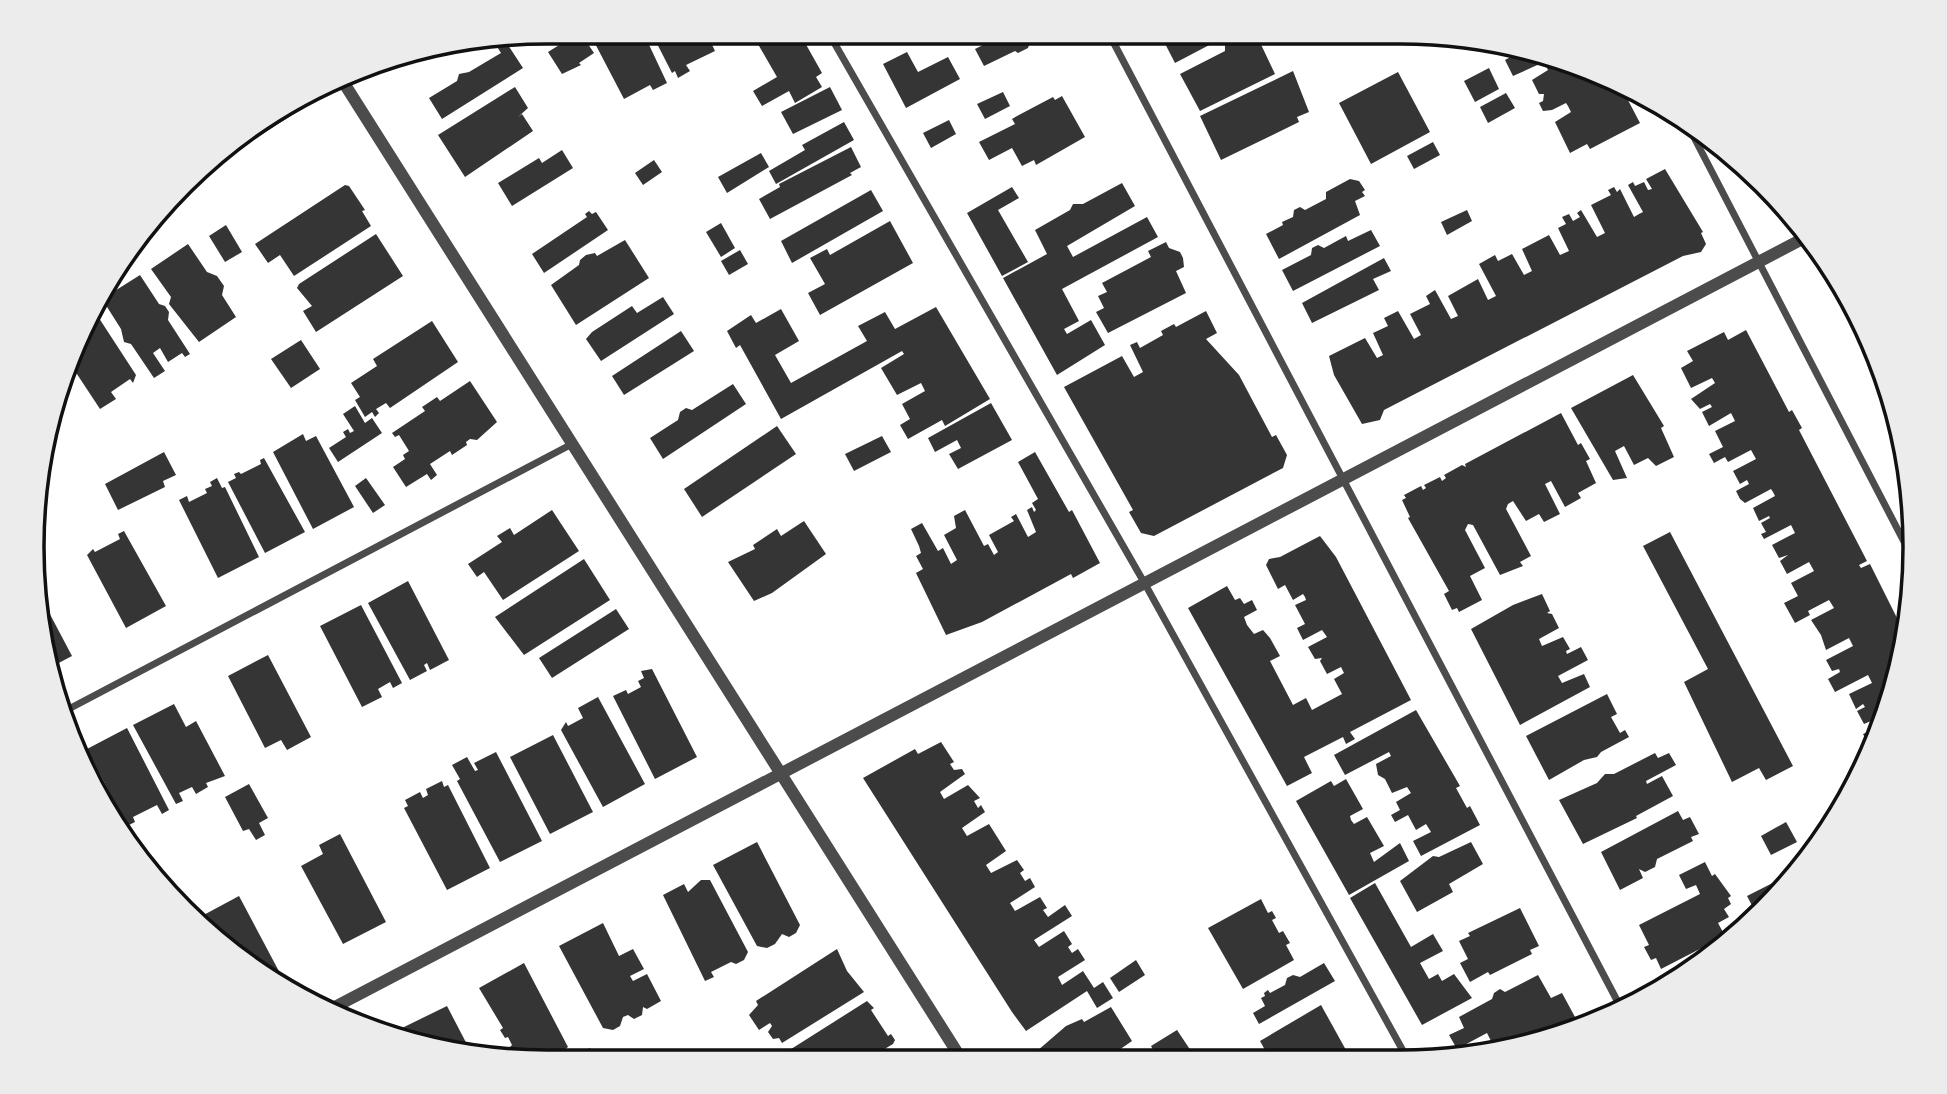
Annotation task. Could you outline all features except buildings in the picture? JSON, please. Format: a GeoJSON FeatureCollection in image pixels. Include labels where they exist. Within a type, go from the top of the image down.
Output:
{"type":"FeatureCollection","features":[{"type":"Feature","properties":{"kind":"street"},"geometry":{"type":"LineString","coordinates":[[835,44],[1145,584],[1403,1050]]}},
{"type":"Feature","properties":{"kind":"street"},"geometry":{"type":"LineString","coordinates":[[1114,44],[1617,1001]]}},
{"type":"Feature","properties":{"kind":"street"},"geometry":{"type":"LineString","coordinates":[[346,86],[956,1050]]}},
{"type":"Feature","properties":{"kind":"street"},"geometry":{"type":"LineString","coordinates":[[1695,140],[1903,539]]}},
{"type":"Feature","properties":{"kind":"street"},"geometry":{"type":"LineString","coordinates":[[339,1005],[1799,241]]}},
{"type":"Feature","properties":{"kind":"street"},"geometry":{"type":"LineString","coordinates":[[70,708],[572,444]]}}]}
